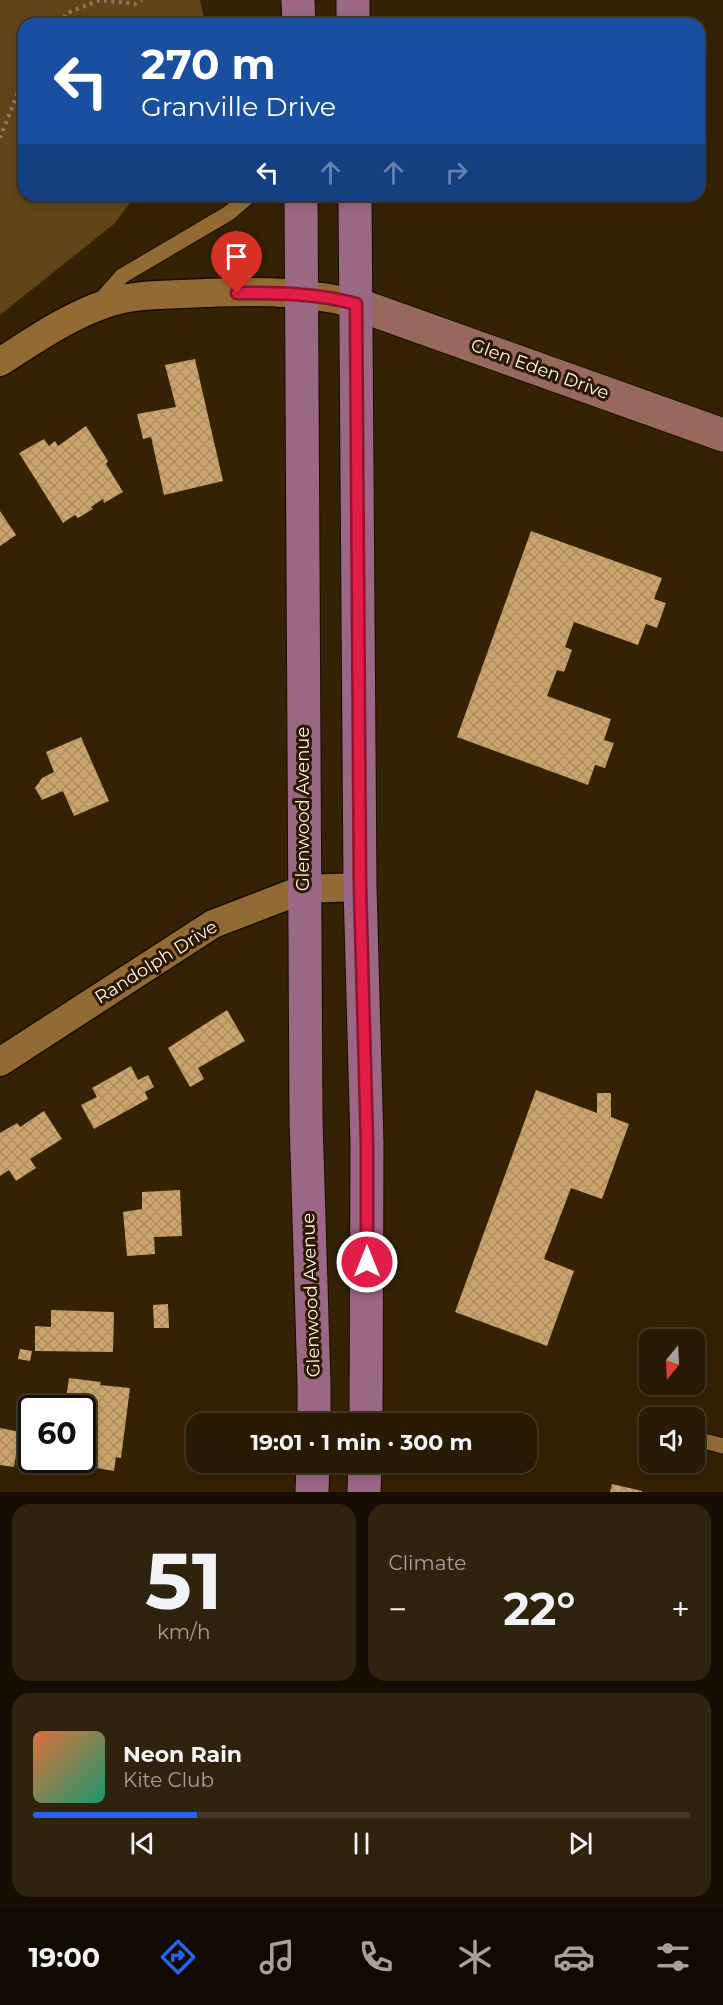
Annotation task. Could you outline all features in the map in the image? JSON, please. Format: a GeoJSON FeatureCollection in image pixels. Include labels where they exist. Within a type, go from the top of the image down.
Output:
{"type":"FeatureCollection","features":[{"type":"Feature","properties":{"kind":"main road"},"geometry":{"type":"LineString","coordinates":[[298,0],[299,18]]}},
{"type":"Feature","properties":{"kind":"main road"},"geometry":{"type":"LineString","coordinates":[[352,0],[353,18]]}},
{"type":"Feature","properties":{"kind":"main road","name":"Glenwood Avenue"},"geometry":{"type":"LineString","coordinates":[[301,201],[306,1119],[314,1413]]}},
{"type":"Feature","properties":{"kind":"main road"},"geometry":{"type":"LineString","coordinates":[[355,201],[360,887],[367,1144],[366,1413]]}},
{"type":"Feature","properties":{"kind":"main road","name":"Glen Eden Drive"},"geometry":{"type":"LineString","coordinates":[[356,304],[723,435]]}},
{"type":"Feature","properties":{"kind":"main road"},"geometry":{"type":"LineString","coordinates":[[312,1492],[313,1473]]}},
{"type":"Feature","properties":{"kind":"main road"},"geometry":{"type":"LineString","coordinates":[[364,1492],[365,1473]]}},
{"type":"Feature","properties":{"kind":"street"},"geometry":{"type":"LineString","coordinates":[[0,362],[51,330],[94,308],[138,296],[214,292],[302,294],[331,297],[356,304]]}},
{"type":"Feature","properties":{"kind":"street","name":"Randolph Drive"},"geometry":{"type":"LineString","coordinates":[[0,1062],[213,924],[304,889],[360,887]]}},
{"type":"Feature","properties":{"kind":"lane"},"geometry":{"type":"LineString","coordinates":[[94,308],[122,276],[228,213],[243,201]]}},
{"type":"Feature","properties":{"kind":"path"},"geometry":{"type":"LineString","coordinates":[[64,18],[67,13],[100,0],[135,4],[142,0]]}},
{"type":"Feature","properties":{"kind":"path"},"geometry":{"type":"LineString","coordinates":[[0,138],[18,92]]}},
{"type":"Feature","properties":{"kind":"shaded area"},"geometry":{"type":"Polygon","coordinates":[[[0,0],[200,0],[204,18],[18,18],[18,201],[131,201],[114,224],[0,315],[0,0]]]}},
{"type":"Feature","properties":{"kind":"building"},"geometry":{"type":"Polygon","coordinates":[[[195,359],[223,481],[164,495],[151,437],[143,439],[137,414],[176,407],[165,365],[195,359]]]}},
{"type":"Feature","properties":{"kind":"building"},"geometry":{"type":"Polygon","coordinates":[[[86,426],[108,461],[106,464],[123,492],[104,503],[103,499],[91,507],[93,509],[78,518],[75,515],[63,523],[19,453],[44,439],[49,446],[55,441],[58,446],[86,426]]]}},
{"type":"Feature","properties":{"kind":"building"},"geometry":{"type":"Polygon","coordinates":[[[0,511],[16,535],[0,546],[0,511]]]}},
{"type":"Feature","properties":{"kind":"building"},"geometry":{"type":"Polygon","coordinates":[[[531,531],[662,578],[654,599],[666,603],[657,628],[646,624],[638,645],[574,622],[565,647],[572,650],[564,672],[557,670],[547,696],[611,719],[604,740],[614,743],[605,768],[595,765],[588,785],[457,737],[531,531]]]}},
{"type":"Feature","properties":{"kind":"building"},"geometry":{"type":"Polygon","coordinates":[[[81,737],[109,801],[74,816],[63,791],[42,800],[35,788],[42,778],[54,772],[46,752],[81,737]]]}},
{"type":"Feature","properties":{"kind":"building"},"geometry":{"type":"Polygon","coordinates":[[[227,1010],[245,1041],[198,1068],[204,1079],[190,1087],[168,1048],[227,1010]]]}},
{"type":"Feature","properties":{"kind":"building"},"geometry":{"type":"Polygon","coordinates":[[[131,1066],[138,1080],[148,1075],[154,1087],[145,1092],[148,1099],[94,1129],[81,1105],[97,1097],[92,1088],[131,1066]]]}},
{"type":"Feature","properties":{"kind":"building"},"geometry":{"type":"Polygon","coordinates":[[[536,1090],[597,1113],[597,1093],[611,1093],[611,1117],[629,1124],[602,1199],[571,1188],[544,1259],[574,1271],[547,1346],[455,1312],[536,1090]]]}},
{"type":"Feature","properties":{"kind":"building"},"geometry":{"type":"Polygon","coordinates":[[[44,1111],[62,1139],[30,1159],[36,1168],[16,1181],[9,1170],[0,1176],[0,1133],[17,1123],[20,1127],[44,1111]]]}},
{"type":"Feature","properties":{"kind":"building"},"geometry":{"type":"Polygon","coordinates":[[[180,1190],[182,1236],[154,1237],[155,1254],[127,1256],[123,1212],[142,1209],[142,1192],[180,1190]]]}},
{"type":"Feature","properties":{"kind":"building"},"geometry":{"type":"Polygon","coordinates":[[[168,1304],[169,1328],[154,1328],[153,1305],[168,1304]]]}},
{"type":"Feature","properties":{"kind":"building"},"geometry":{"type":"Polygon","coordinates":[[[51,1310],[114,1312],[113,1352],[35,1351],[35,1326],[51,1327],[51,1310]]]}},
{"type":"Feature","properties":{"kind":"building"},"geometry":{"type":"Polygon","coordinates":[[[20,1349],[32,1351],[30,1361],[18,1359],[20,1349]]]}},
{"type":"Feature","properties":{"kind":"building"},"geometry":{"type":"Polygon","coordinates":[[[69,1378],[101,1382],[100,1385],[130,1388],[121,1458],[116,1457],[114,1471],[97,1468],[96,1395],[66,1395],[69,1378]]]}},
{"type":"Feature","properties":{"kind":"building"},"geometry":{"type":"Polygon","coordinates":[[[0,1428],[18,1432],[14,1467],[0,1465],[0,1428]]]}},
{"type":"Feature","properties":{"kind":"building"},"geometry":{"type":"Polygon","coordinates":[[[612,1484],[642,1491],[642,1492],[610,1492],[612,1484]]]}},
{"type":"Feature","properties":{"kind":"route"},"geometry":{"type":"LineString","coordinates":[[237,293],[302,294],[331,297],[356,304],[360,887],[367,1144],[367,1262]]}}]}
